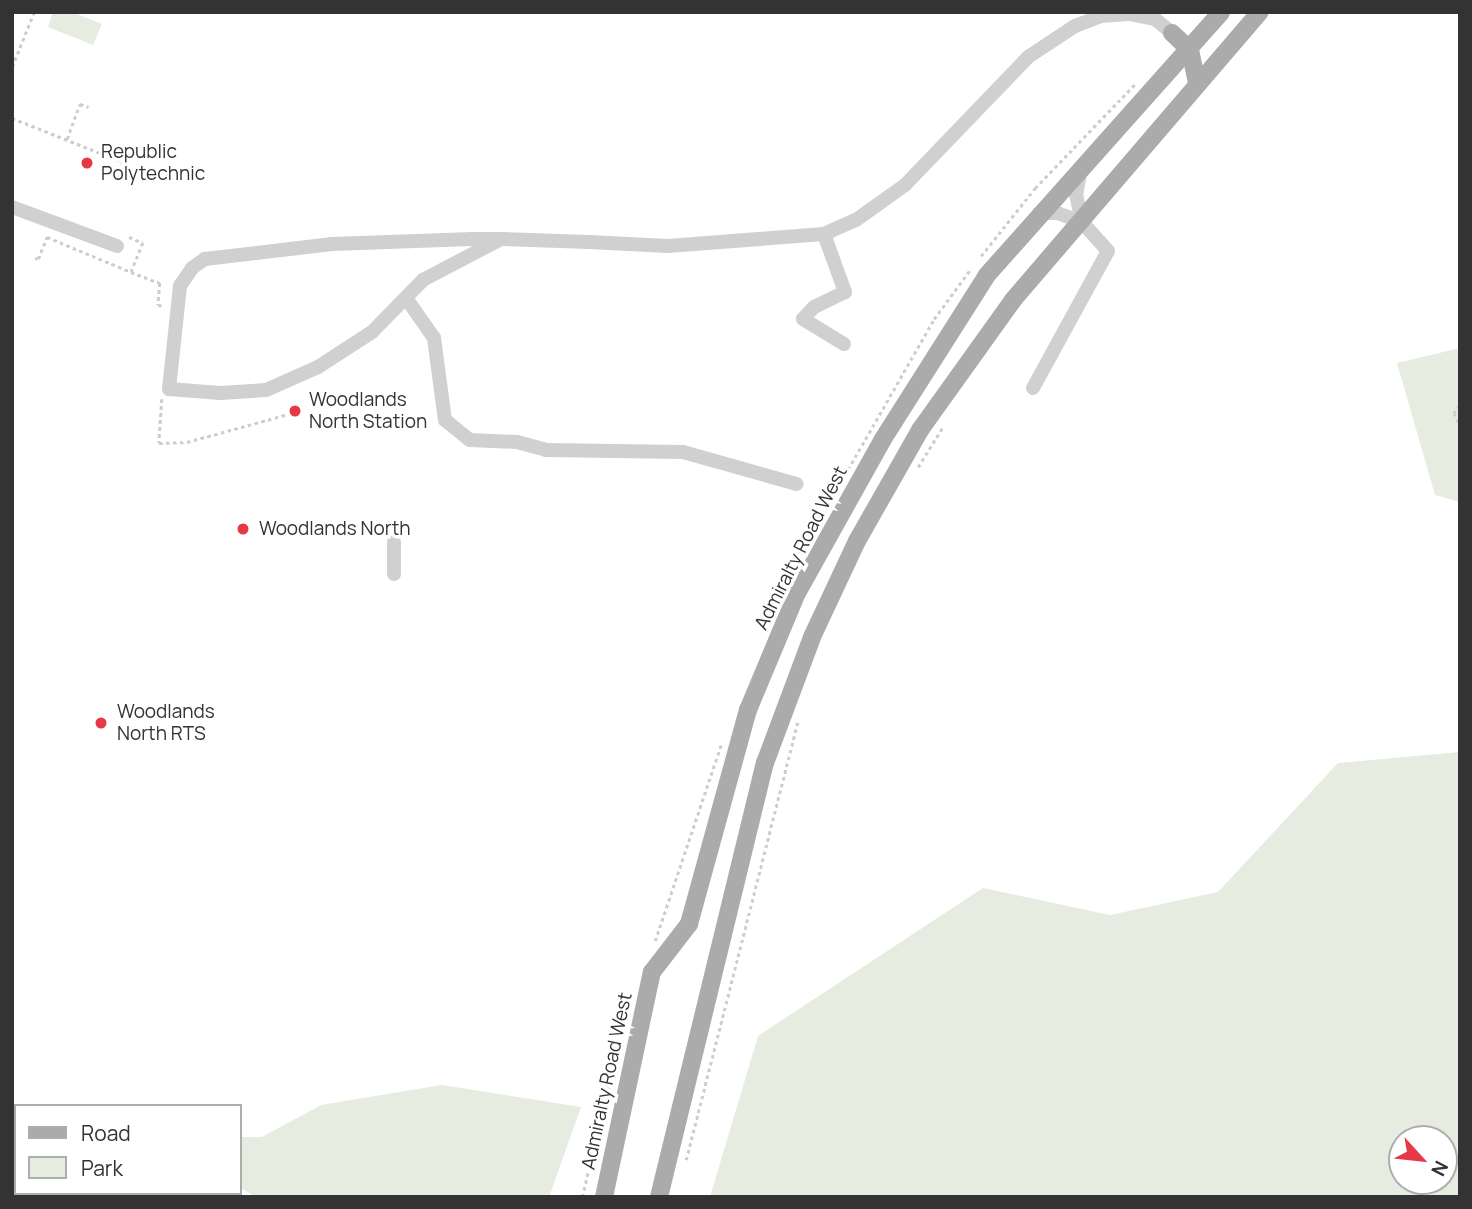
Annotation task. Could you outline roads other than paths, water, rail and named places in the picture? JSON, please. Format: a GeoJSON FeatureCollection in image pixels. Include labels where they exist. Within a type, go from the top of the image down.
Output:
{"type":"FeatureCollection","features":[{"type":"Feature","properties":{"kind":"main road"},"geometry":{"type":"LineString","coordinates":[[660,1195],[748,820],[812,636],[876,503],[920,430],[1013,300],[1083,222],[1260,12]]}},
{"type":"Feature","properties":{"kind":"main road"},"geometry":{"type":"LineString","coordinates":[[1197,84],[1190,50],[1172,33],[1217,18]]}},
{"type":"Feature","properties":{"kind":"main road","name":"Admiralty Road West"},"geometry":{"type":"LineString","coordinates":[[604,1197],[652,972],[689,924],[720,802],[772,649],[846,502],[948,331],[1039,213],[1217,18]]}},
{"type":"Feature","properties":{"kind":"main road"},"geometry":{"type":"LineString","coordinates":[[1190,50],[1227,49]]}},
{"type":"Feature","properties":{"kind":"street"},"geometry":{"type":"LineString","coordinates":[[502,239],[423,280],[361,339],[318,367],[266,390],[220,393],[169,389],[180,286],[192,268],[205,259],[332,244],[502,239],[668,246],[824,234],[856,220],[905,185],[1028,57],[1075,26],[1101,16],[1129,14],[1155,19],[1172,33]]}},
{"type":"Feature","properties":{"kind":"street"},"geometry":{"type":"LineString","coordinates":[[1082,168],[1076,194],[1083,222]]}},
{"type":"Feature","properties":{"kind":"street"},"geometry":{"type":"LineString","coordinates":[[12,207],[117,246]]}},
{"type":"Feature","properties":{"kind":"street"},"geometry":{"type":"LineString","coordinates":[[1033,388],[1107,256],[1107,246],[1083,222],[1057,213],[1039,213]]}},
{"type":"Feature","properties":{"kind":"street"},"geometry":{"type":"LineString","coordinates":[[824,234],[845,292],[814,307],[803,319],[844,344]]}},
{"type":"Feature","properties":{"kind":"street"},"geometry":{"type":"LineString","coordinates":[[405,298],[434,338],[439,353],[439,399],[445,421],[470,440],[517,442],[546,450],[682,452],[797,484]]}},
{"type":"Feature","properties":{"kind":"street"},"geometry":{"type":"LineString","coordinates":[[394,542],[394,574]]}},
{"type":"Feature","properties":{"kind":"place","name":"Republic Polytechnic"},"geometry":{"type":"Point","coordinates":[87,163]}},
{"type":"Feature","properties":{"kind":"place","name":"Woodlands North Station"},"geometry":{"type":"Point","coordinates":[295,411]}},
{"type":"Feature","properties":{"kind":"place","name":"Woodlands North"},"geometry":{"type":"Point","coordinates":[243,529]}},
{"type":"Feature","properties":{"kind":"place","name":"Woodlands North RTS"},"geometry":{"type":"Point","coordinates":[101,723]}}]}
